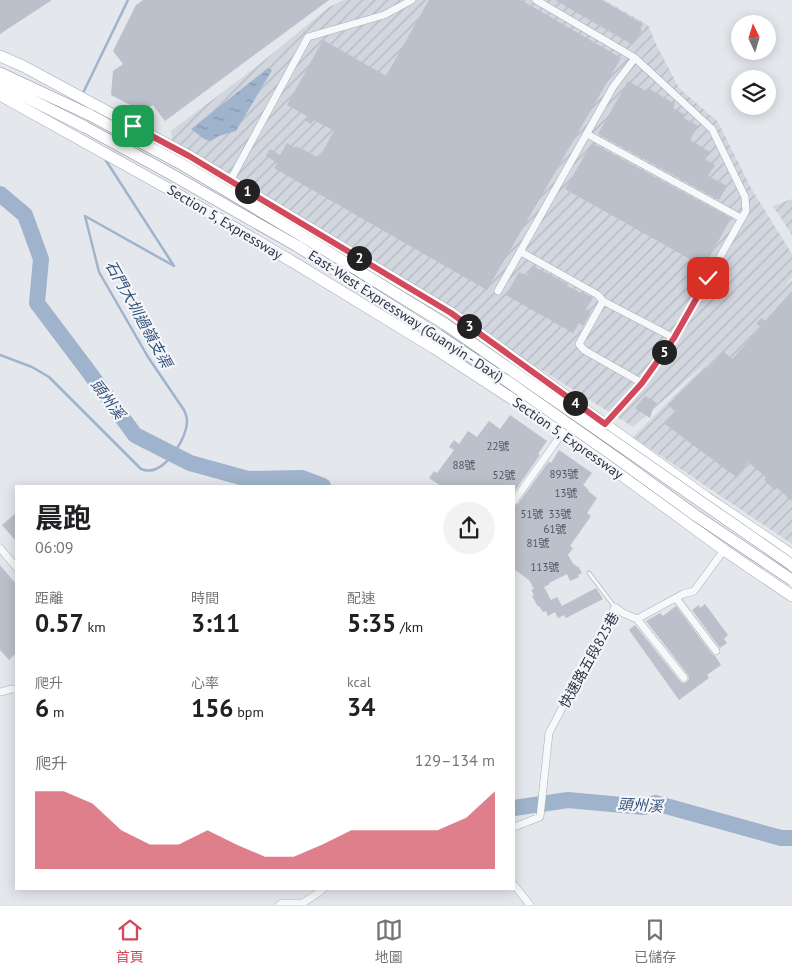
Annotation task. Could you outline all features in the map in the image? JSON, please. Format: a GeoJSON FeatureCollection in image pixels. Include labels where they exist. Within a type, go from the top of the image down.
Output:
{"type":"FeatureCollection","features":[{"type":"Feature","properties":{"kind":"main road"},"geometry":{"type":"LineString","coordinates":[[0,56],[23,66],[171,147],[451,313],[707,498],[792,555]]}},
{"type":"Feature","properties":{"kind":"main road","name":"East-West Expressway (Guanyin - Daxi)"},"geometry":{"type":"LineString","coordinates":[[0,73],[90,115],[182,165],[324,249],[444,324],[792,565]]}},
{"type":"Feature","properties":{"kind":"main road","name":"East-West Expressway (Guanyin - Daxi)"},"geometry":{"type":"LineString","coordinates":[[0,84],[93,131],[297,246],[507,381],[695,515],[792,580]]}},
{"type":"Feature","properties":{"kind":"main road","name":"Section 5, Expressway"},"geometry":{"type":"LineString","coordinates":[[0,95],[167,188],[434,348],[563,432],[724,550],[792,596]]}},
{"type":"Feature","properties":{"kind":"street"},"geometry":{"type":"LineString","coordinates":[[230,181],[308,37],[384,15],[412,0]]}},
{"type":"Feature","properties":{"kind":"street"},"geometry":{"type":"LineString","coordinates":[[536,0],[635,58],[712,129],[745,197],[746,211],[674,338],[642,383],[605,424]]}},
{"type":"Feature","properties":{"kind":"street"},"geometry":{"type":"LineString","coordinates":[[498,291],[613,87],[635,58]]}},
{"type":"Feature","properties":{"kind":"street"},"geometry":{"type":"LineString","coordinates":[[587,134],[741,218]]}},
{"type":"Feature","properties":{"kind":"street"},"geometry":{"type":"LineString","coordinates":[[520,252],[598,295],[603,301],[674,338]]}},
{"type":"Feature","properties":{"kind":"street"},"geometry":{"type":"LineString","coordinates":[[603,301],[579,344],[584,350],[642,383]]}},
{"type":"Feature","properties":{"kind":"street"},"geometry":{"type":"LineString","coordinates":[[515,500],[563,432]]}},
{"type":"Feature","properties":{"kind":"street"},"geometry":{"type":"LineString","coordinates":[[0,548],[15,565]]}},
{"type":"Feature","properties":{"kind":"street","name":"快速路五段825巷"},"geometry":{"type":"LineString","coordinates":[[515,826],[540,817],[549,733],[614,607],[637,619],[683,594],[694,591],[724,550]]}},
{"type":"Feature","properties":{"kind":"street"},"geometry":{"type":"LineString","coordinates":[[676,598],[716,651]]}},
{"type":"Feature","properties":{"kind":"street"},"geometry":{"type":"LineString","coordinates":[[637,619],[684,678]]}},
{"type":"Feature","properties":{"kind":"street"},"geometry":{"type":"LineString","coordinates":[[0,692],[15,689]]}},
{"type":"Feature","properties":{"kind":"street"},"geometry":{"type":"LineString","coordinates":[[515,886],[530,905]]}},
{"type":"Feature","properties":{"kind":"street"},"geometry":{"type":"LineString","coordinates":[[279,905],[282,903],[303,903],[322,890]]}},
{"type":"Feature","properties":{"kind":"lane"},"geometry":{"type":"LineString","coordinates":[[589,573],[614,607]]}},
{"type":"Feature","properties":{"kind":"shaded area"},"geometry":{"type":"Polygon","coordinates":[[[344,0],[604,0],[648,25],[679,88],[718,122],[751,188],[792,254],[792,277],[782,289],[792,279],[792,544],[633,437],[714,356],[633,427],[172,140],[171,131],[256,67],[329,7],[344,0]]]}},
{"type":"Feature","properties":{"kind":"shaded area"},"geometry":{"type":"Polygon","coordinates":[[[792,199],[792,235],[773,206],[792,199]]]}},
{"type":"Feature","properties":{"kind":"water"},"geometry":{"type":"Polygon","coordinates":[[[268,68],[272,70],[236,131],[219,136],[211,141],[204,139],[191,129],[268,68]]]}},
{"type":"Feature","properties":{"kind":"building"},"geometry":{"type":"Polygon","coordinates":[[[0,0],[52,0],[0,34],[0,0]]]}},
{"type":"Feature","properties":{"kind":"building"},"geometry":{"type":"Polygon","coordinates":[[[143,0],[329,0],[165,121],[153,105],[142,111],[111,95],[113,71],[123,64],[113,51],[136,5],[143,0]]]}},
{"type":"Feature","properties":{"kind":"building"},"geometry":{"type":"Polygon","coordinates":[[[429,0],[521,0],[621,58],[487,290],[274,168],[277,163],[266,156],[270,149],[280,155],[287,143],[319,158],[334,131],[314,120],[311,124],[305,120],[307,116],[287,105],[323,40],[386,76],[429,0]]]}},
{"type":"Feature","properties":{"kind":"building"},"geometry":{"type":"Polygon","coordinates":[[[555,0],[602,0],[643,24],[640,29],[642,30],[633,44],[631,44],[555,0]]]}},
{"type":"Feature","properties":{"kind":"building"},"geometry":{"type":"Polygon","coordinates":[[[628,81],[646,91],[648,88],[675,104],[673,108],[685,115],[684,118],[698,126],[690,140],[710,152],[705,159],[715,165],[708,176],[727,186],[719,200],[598,134],[628,81]]]}},
{"type":"Feature","properties":{"kind":"building"},"geometry":{"type":"Polygon","coordinates":[[[592,143],[731,218],[704,267],[565,189],[592,143]]]}},
{"type":"Feature","properties":{"kind":"building"},"geometry":{"type":"Polygon","coordinates":[[[533,266],[568,284],[567,286],[593,298],[586,309],[591,312],[583,326],[579,323],[573,333],[506,295],[519,272],[527,276],[533,266]]]}},
{"type":"Feature","properties":{"kind":"building"},"geometry":{"type":"Polygon","coordinates":[[[792,291],[792,501],[777,488],[775,490],[764,480],[766,477],[748,462],[736,477],[665,424],[675,412],[668,404],[706,367],[708,369],[724,352],[732,359],[761,327],[756,323],[762,318],[765,321],[792,291]]]}},
{"type":"Feature","properties":{"kind":"building"},"geometry":{"type":"Polygon","coordinates":[[[645,396],[657,403],[650,418],[635,408],[645,396]]]}},
{"type":"Feature","properties":{"kind":"building"},"geometry":{"type":"Polygon","coordinates":[[[510,415],[547,441],[538,454],[540,455],[515,491],[515,485],[440,485],[429,478],[434,471],[437,473],[454,450],[449,447],[454,440],[459,444],[468,431],[477,437],[489,421],[500,429],[510,415]]]}},
{"type":"Feature","properties":{"kind":"building"},"geometry":{"type":"Polygon","coordinates":[[[559,450],[592,473],[583,485],[597,498],[587,513],[591,516],[570,546],[573,548],[568,555],[582,573],[578,575],[579,577],[570,581],[567,574],[544,587],[551,600],[557,597],[562,606],[596,588],[603,599],[566,618],[564,615],[558,618],[555,612],[548,616],[546,611],[543,612],[532,596],[534,595],[531,590],[534,589],[529,580],[515,570],[515,506],[549,461],[551,463],[559,450]]]}},
{"type":"Feature","properties":{"kind":"building"},"geometry":{"type":"Polygon","coordinates":[[[15,514],[15,540],[2,525],[15,514]]]}},
{"type":"Feature","properties":{"kind":"building"},"geometry":{"type":"Polygon","coordinates":[[[0,565],[15,583],[15,654],[9,660],[0,650],[0,565]]]}},
{"type":"Feature","properties":{"kind":"building"},"geometry":{"type":"Polygon","coordinates":[[[705,604],[728,635],[724,639],[727,643],[720,648],[692,610],[699,605],[700,608],[705,604]]]}},
{"type":"Feature","properties":{"kind":"building"},"geometry":{"type":"Polygon","coordinates":[[[676,606],[721,665],[707,675],[709,678],[679,700],[629,630],[635,625],[680,681],[683,683],[687,682],[689,679],[688,675],[646,621],[660,613],[663,616],[676,606]]]}},
{"type":"Feature","properties":{"kind":"waterway","name":"石門大圳過嶺支渠"},"geometry":{"type":"LineString","coordinates":[[84,91],[128,0]]}},
{"type":"Feature","properties":{"kind":"waterway","name":"石門大圳過嶺支渠"},"geometry":{"type":"LineString","coordinates":[[0,355],[32,367],[49,377],[141,469],[152,470],[161,466],[181,442],[187,420],[184,410],[148,357],[99,272],[85,216],[174,266],[105,159]]}},
{"type":"Feature","properties":{"kind":"waterway","name":"頭州溪"},"geometry":{"type":"LineString","coordinates":[[0,194],[25,215],[41,259],[37,303],[135,435],[190,463],[248,479],[302,478],[320,485]]}},
{"type":"Feature","properties":{"kind":"waterway","name":"頭州溪"},"geometry":{"type":"LineString","coordinates":[[515,808],[568,800],[644,807],[655,803],[781,838],[792,838]]}},
{"type":"Feature","properties":{"kind":"route"},"geometry":{"type":"LineString","coordinates":[[133,126],[189,156],[451,313],[605,424],[642,383],[674,338],[708,278]]}}]}
